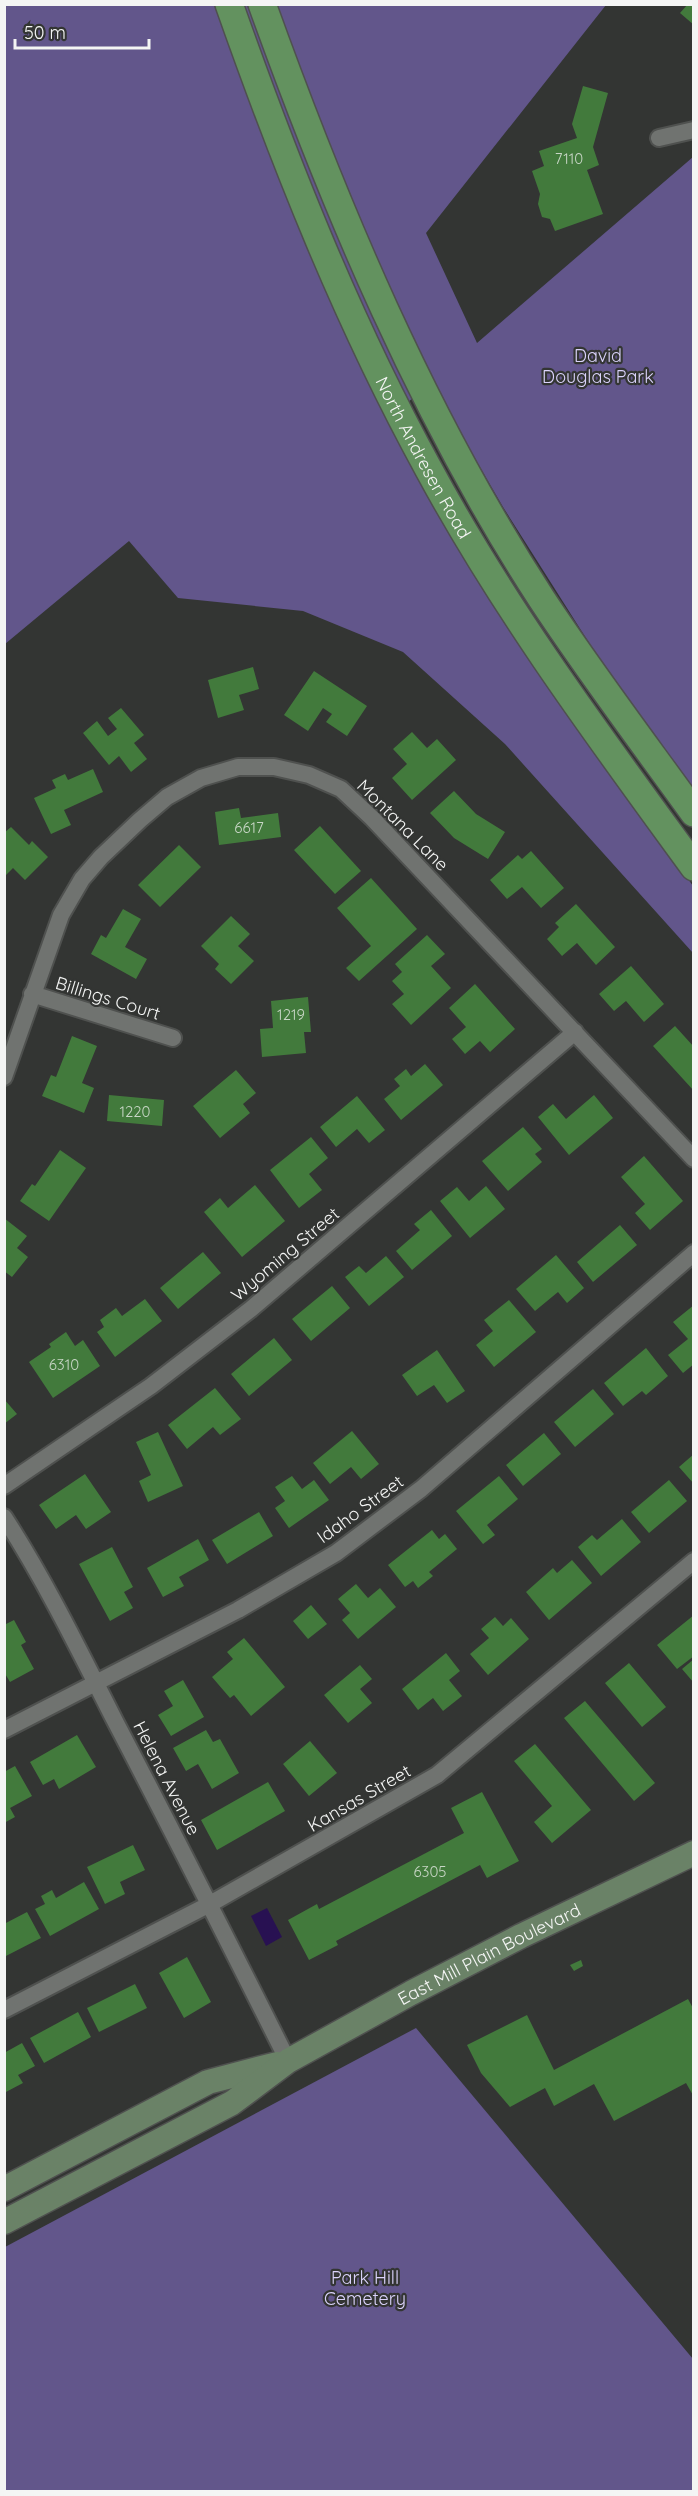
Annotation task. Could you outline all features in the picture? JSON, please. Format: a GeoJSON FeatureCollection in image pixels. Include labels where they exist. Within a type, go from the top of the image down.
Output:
{"type":"FeatureCollection","features":[{"type":"Feature","properties":{"kind":"main road","name":"North Andresen Road"},"geometry":{"type":"LineString","coordinates":[[229,4],[258,86],[321,247],[386,386],[428,468],[516,615],[693,867]]}},
{"type":"Feature","properties":{"kind":"main road","name":"North Andresen Road"},"geometry":{"type":"LineString","coordinates":[[262,4],[319,159],[369,276],[456,451],[540,597],[693,813]]}},
{"type":"Feature","properties":{"kind":"main road","name":"East Mill Plain Boulevard"},"geometry":{"type":"LineString","coordinates":[[4,2222],[232,2103],[288,2061],[521,1936],[693,1853]]}},
{"type":"Feature","properties":{"kind":"main road","name":"East Mill Plain Boulevard"},"geometry":{"type":"LineString","coordinates":[[4,2188],[208,2082],[288,2061]]}},
{"type":"Feature","properties":{"kind":"street"},"geometry":{"type":"LineString","coordinates":[[659,138],[693,130]]}},
{"type":"Feature","properties":{"kind":"street","name":"Montana Lane"},"geometry":{"type":"LineString","coordinates":[[4,1077],[61,915],[82,879],[101,857],[167,797],[201,778],[238,767],[274,767],[309,775],[341,789],[372,818],[693,1159]]}},
{"type":"Feature","properties":{"kind":"street","name":"Billings Court"},"geometry":{"type":"LineString","coordinates":[[32,994],[173,1038]]}},
{"type":"Feature","properties":{"kind":"street","name":"Wyoming Street"},"geometry":{"type":"LineString","coordinates":[[4,1486],[151,1386],[251,1310],[575,1032]]}},
{"type":"Feature","properties":{"kind":"street","name":"Idaho Street"},"geometry":{"type":"LineString","coordinates":[[4,1730],[238,1610],[336,1553],[421,1489],[693,1253]]}},
{"type":"Feature","properties":{"kind":"street","name":"Helena Avenue"},"geometry":{"type":"LineString","coordinates":[[4,1517],[28,1555],[95,1683],[210,1904],[288,2061]]}},
{"type":"Feature","properties":{"kind":"street","name":"Kansas Street"},"geometry":{"type":"LineString","coordinates":[[4,2010],[210,1904],[437,1775],[693,1561]]}},
{"type":"Feature","properties":{"kind":"green space","name":"David Douglas Park"},"geometry":{"type":"Polygon","coordinates":[[[5,5],[606,5],[426,233],[477,343],[693,157],[693,789],[617,687],[503,507],[431,383],[390,417],[626,791],[693,886],[693,953],[505,744],[403,652],[303,611],[178,598],[129,541],[5,644],[5,5]]]}},
{"type":"Feature","properties":{"kind":"green space","name":"Park Hill Cemetery"},"geometry":{"type":"Polygon","coordinates":[[[416,2028],[693,2359],[693,2491],[5,2491],[5,2247],[416,2028]]]}},
{"type":"Feature","properties":{"kind":"shaded area"},"geometry":{"type":"Polygon","coordinates":[[[267,1908],[282,1937],[266,1946],[251,1916],[267,1908]]]}},
{"type":"Feature","properties":{"kind":"building"},"geometry":{"type":"Polygon","coordinates":[[[688,4],[694,4],[694,25],[680,13],[688,4]]]}},
{"type":"Feature","properties":{"kind":"building"},"geometry":{"type":"Polygon","coordinates":[[[583,86],[608,93],[593,147],[599,165],[587,170],[603,214],[555,231],[550,219],[542,217],[538,204],[540,194],[532,171],[544,166],[539,151],[577,138],[572,124],[583,86]]]}},
{"type":"Feature","properties":{"kind":"building"},"geometry":{"type":"Polygon","coordinates":[[[253,667],[259,689],[239,695],[244,710],[218,718],[208,680],[253,667]]]}},
{"type":"Feature","properties":{"kind":"building"},"geometry":{"type":"Polygon","coordinates":[[[314,671],[367,706],[347,736],[326,722],[332,714],[323,708],[308,731],[284,715],[314,671]]]}},
{"type":"Feature","properties":{"kind":"building"},"geometry":{"type":"Polygon","coordinates":[[[121,708],[144,735],[134,743],[147,759],[131,772],[119,756],[109,765],[83,733],[97,721],[108,736],[117,729],[108,718],[121,708]]]}},
{"type":"Feature","properties":{"kind":"building"},"geometry":{"type":"Polygon","coordinates":[[[412,732],[427,748],[437,739],[456,760],[412,800],[392,778],[407,764],[393,749],[412,732]]]}},
{"type":"Feature","properties":{"kind":"building"},"geometry":{"type":"Polygon","coordinates":[[[93,769],[103,792],[64,810],[71,825],[51,834],[34,798],[56,788],[52,780],[65,774],[68,780],[93,769]]]}},
{"type":"Feature","properties":{"kind":"building"},"geometry":{"type":"Polygon","coordinates":[[[454,791],[476,814],[505,832],[488,859],[454,838],[430,813],[454,791]]]}},
{"type":"Feature","properties":{"kind":"building"},"geometry":{"type":"Polygon","coordinates":[[[239,808],[241,818],[278,813],[281,837],[219,845],[215,812],[239,808]]]}},
{"type":"Feature","properties":{"kind":"building"},"geometry":{"type":"Polygon","coordinates":[[[320,826],[361,871],[335,894],[294,850],[320,826]]]}},
{"type":"Feature","properties":{"kind":"building"},"geometry":{"type":"Polygon","coordinates":[[[11,827],[29,845],[32,841],[48,857],[25,880],[13,868],[4,877],[4,833],[11,827]]]}},
{"type":"Feature","properties":{"kind":"building"},"geometry":{"type":"Polygon","coordinates":[[[179,845],[201,867],[160,907],[138,885],[179,845]]]}},
{"type":"Feature","properties":{"kind":"building"},"geometry":{"type":"Polygon","coordinates":[[[531,851],[564,888],[541,908],[522,887],[507,899],[490,880],[518,855],[522,859],[531,851]]]}},
{"type":"Feature","properties":{"kind":"building"},"geometry":{"type":"Polygon","coordinates":[[[371,878],[417,929],[359,981],[346,968],[371,946],[337,908],[371,878]]]}},
{"type":"Feature","properties":{"kind":"building"},"geometry":{"type":"Polygon","coordinates":[[[576,904],[615,947],[596,965],[577,943],[562,956],[547,939],[559,927],[555,923],[576,904]]]}},
{"type":"Feature","properties":{"kind":"building"},"geometry":{"type":"Polygon","coordinates":[[[123,909],[141,919],[125,947],[147,959],[136,979],[91,954],[101,935],[106,938],[123,909]]]}},
{"type":"Feature","properties":{"kind":"building"},"geometry":{"type":"Polygon","coordinates":[[[231,916],[250,934],[238,946],[254,961],[231,984],[215,969],[219,964],[201,946],[231,916]]]}},
{"type":"Feature","properties":{"kind":"building"},"geometry":{"type":"Polygon","coordinates":[[[427,935],[445,954],[431,966],[451,988],[411,1025],[392,1004],[404,994],[392,981],[402,972],[395,964],[427,935]]]}},
{"type":"Feature","properties":{"kind":"building"},"geometry":{"type":"Polygon","coordinates":[[[631,966],[664,1004],[644,1022],[626,1001],[614,1011],[599,994],[631,966]]]}},
{"type":"Feature","properties":{"kind":"building"},"geometry":{"type":"Polygon","coordinates":[[[475,984],[515,1029],[490,1052],[480,1041],[465,1054],[452,1039],[466,1027],[449,1008],[475,984]]]}},
{"type":"Feature","properties":{"kind":"building"},"geometry":{"type":"Polygon","coordinates":[[[308,997],[311,1032],[304,1032],[306,1053],[262,1057],[260,1029],[273,1028],[271,1001],[308,997]]]}},
{"type":"Feature","properties":{"kind":"building"},"geometry":{"type":"Polygon","coordinates":[[[675,1026],[694,1047],[694,1091],[653,1046],[675,1026]]]}},
{"type":"Feature","properties":{"kind":"building"},"geometry":{"type":"Polygon","coordinates":[[[72,1036],[97,1046],[82,1083],[94,1088],[84,1113],[42,1096],[51,1075],[56,1077],[72,1036]]]}},
{"type":"Feature","properties":{"kind":"building"},"geometry":{"type":"Polygon","coordinates":[[[425,1064],[443,1085],[401,1120],[384,1099],[400,1086],[394,1079],[406,1069],[411,1076],[425,1064]]]}},
{"type":"Feature","properties":{"kind":"building"},"geometry":{"type":"Polygon","coordinates":[[[236,1070],[256,1093],[243,1104],[250,1113],[220,1138],[193,1106],[236,1070]]]}},
{"type":"Feature","properties":{"kind":"building"},"geometry":{"type":"Polygon","coordinates":[[[109,1095],[164,1100],[162,1126],[107,1121],[109,1095]]]}},
{"type":"Feature","properties":{"kind":"building"},"geometry":{"type":"Polygon","coordinates":[[[594,1095],[613,1118],[569,1155],[538,1117],[553,1104],[566,1119],[594,1095]]]}},
{"type":"Feature","properties":{"kind":"building"},"geometry":{"type":"Polygon","coordinates":[[[357,1096],[385,1130],[369,1143],[357,1129],[336,1147],[320,1127],[357,1096]]]}},
{"type":"Feature","properties":{"kind":"building"},"geometry":{"type":"Polygon","coordinates":[[[523,1127],[542,1149],[535,1154],[542,1162],[508,1191],[482,1161],[523,1127]]]}},
{"type":"Feature","properties":{"kind":"building"},"geometry":{"type":"Polygon","coordinates":[[[311,1137],[328,1158],[309,1174],[322,1190],[299,1208],[270,1170],[311,1137]]]}},
{"type":"Feature","properties":{"kind":"building"},"geometry":{"type":"Polygon","coordinates":[[[60,1150],[86,1168],[49,1221],[20,1201],[32,1184],[35,1186],[60,1150]]]}},
{"type":"Feature","properties":{"kind":"building"},"geometry":{"type":"Polygon","coordinates":[[[644,1156],[683,1201],[650,1230],[635,1213],[645,1204],[621,1177],[644,1156]]]}},
{"type":"Feature","properties":{"kind":"building"},"geometry":{"type":"Polygon","coordinates":[[[255,1185],[285,1221],[242,1257],[204,1212],[220,1198],[228,1208],[255,1185]]]}},
{"type":"Feature","properties":{"kind":"building"},"geometry":{"type":"Polygon","coordinates":[[[486,1186],[505,1209],[470,1238],[440,1201],[457,1187],[469,1201],[486,1186]]]}},
{"type":"Feature","properties":{"kind":"building"},"geometry":{"type":"Polygon","coordinates":[[[431,1210],[452,1236],[412,1270],[396,1251],[420,1230],[414,1224],[431,1210]]]}},
{"type":"Feature","properties":{"kind":"building"},"geometry":{"type":"Polygon","coordinates":[[[4,1218],[27,1236],[17,1248],[28,1257],[12,1277],[4,1271],[4,1218]]]}},
{"type":"Feature","properties":{"kind":"building"},"geometry":{"type":"Polygon","coordinates":[[[620,1225],[637,1245],[593,1282],[577,1262],[620,1225]]]}},
{"type":"Feature","properties":{"kind":"building"},"geometry":{"type":"Polygon","coordinates":[[[203,1252],[221,1273],[178,1309],[160,1288],[203,1252]]]}},
{"type":"Feature","properties":{"kind":"building"},"geometry":{"type":"Polygon","coordinates":[[[556,1255],[584,1288],[567,1303],[558,1292],[535,1311],[516,1289],[556,1255]]]}},
{"type":"Feature","properties":{"kind":"building"},"geometry":{"type":"Polygon","coordinates":[[[386,1256],[404,1277],[369,1306],[345,1277],[359,1266],[366,1273],[386,1256]]]}},
{"type":"Feature","properties":{"kind":"building"},"geometry":{"type":"Polygon","coordinates":[[[332,1286],[350,1308],[311,1341],[292,1319],[332,1286]]]}},
{"type":"Feature","properties":{"kind":"building"},"geometry":{"type":"Polygon","coordinates":[[[145,1299],[162,1321],[115,1357],[97,1332],[104,1327],[100,1320],[116,1308],[122,1316],[145,1299]]]}},
{"type":"Feature","properties":{"kind":"building"},"geometry":{"type":"Polygon","coordinates":[[[509,1300],[536,1332],[494,1367],[476,1345],[493,1331],[484,1320],[509,1300]]]}},
{"type":"Feature","properties":{"kind":"building"},"geometry":{"type":"Polygon","coordinates":[[[694,1305],[694,1364],[683,1373],[668,1355],[688,1339],[673,1322],[694,1305]]]}},
{"type":"Feature","properties":{"kind":"building"},"geometry":{"type":"Polygon","coordinates":[[[66,1332],[75,1346],[83,1340],[100,1366],[53,1398],[29,1362],[51,1347],[49,1344],[66,1332]]]}},
{"type":"Feature","properties":{"kind":"building"},"geometry":{"type":"Polygon","coordinates":[[[274,1338],[292,1360],[249,1396],[231,1374],[274,1338]]]}},
{"type":"Feature","properties":{"kind":"building"},"geometry":{"type":"Polygon","coordinates":[[[646,1348],[668,1376],[646,1395],[642,1391],[623,1406],[604,1383],[646,1348]]]}},
{"type":"Feature","properties":{"kind":"building"},"geometry":{"type":"Polygon","coordinates":[[[437,1350],[465,1391],[447,1403],[434,1385],[417,1396],[402,1375],[437,1350]]]}},
{"type":"Feature","properties":{"kind":"building"},"geometry":{"type":"Polygon","coordinates":[[[215,1388],[241,1419],[220,1435],[213,1427],[187,1449],[168,1425],[215,1388]]]}},
{"type":"Feature","properties":{"kind":"building"},"geometry":{"type":"Polygon","coordinates":[[[593,1389],[614,1414],[575,1447],[554,1422],[593,1389]]]}},
{"type":"Feature","properties":{"kind":"building"},"geometry":{"type":"Polygon","coordinates":[[[4,1399],[17,1414],[4,1424],[4,1399]]]}},
{"type":"Feature","properties":{"kind":"building"},"geometry":{"type":"Polygon","coordinates":[[[352,1431],[379,1464],[361,1479],[351,1467],[330,1484],[313,1463],[352,1431]]]}},
{"type":"Feature","properties":{"kind":"building"},"geometry":{"type":"Polygon","coordinates":[[[158,1432],[183,1486],[148,1502],[139,1481],[151,1475],[136,1442],[158,1432]]]}},
{"type":"Feature","properties":{"kind":"building"},"geometry":{"type":"Polygon","coordinates":[[[544,1433],[561,1454],[523,1486],[506,1465],[544,1433]]]}},
{"type":"Feature","properties":{"kind":"building"},"geometry":{"type":"Polygon","coordinates":[[[694,1454],[694,1484],[679,1467],[694,1454]]]}},
{"type":"Feature","properties":{"kind":"building"},"geometry":{"type":"Polygon","coordinates":[[[85,1474],[111,1512],[86,1529],[76,1515],[56,1529],[39,1505],[85,1474]]]}},
{"type":"Feature","properties":{"kind":"building"},"geometry":{"type":"Polygon","coordinates":[[[292,1476],[302,1489],[314,1480],[329,1500],[289,1528],[275,1508],[285,1501],[275,1487],[292,1476]]]}},
{"type":"Feature","properties":{"kind":"building"},"geometry":{"type":"Polygon","coordinates":[[[499,1476],[518,1499],[487,1525],[495,1535],[483,1544],[456,1511],[499,1476]]]}},
{"type":"Feature","properties":{"kind":"building"},"geometry":{"type":"Polygon","coordinates":[[[669,1480],[687,1501],[649,1533],[631,1512],[669,1480]]]}},
{"type":"Feature","properties":{"kind":"building"},"geometry":{"type":"Polygon","coordinates":[[[259,1512],[273,1536],[227,1564],[212,1540],[259,1512]]]}},
{"type":"Feature","properties":{"kind":"building"},"geometry":{"type":"Polygon","coordinates":[[[622,1519],[641,1542],[601,1576],[578,1547],[592,1535],[597,1540],[622,1519]]]}},
{"type":"Feature","properties":{"kind":"building"},"geometry":{"type":"Polygon","coordinates":[[[432,1530],[439,1539],[445,1534],[457,1549],[429,1572],[433,1576],[418,1588],[413,1581],[405,1587],[388,1565],[432,1530]]]}},
{"type":"Feature","properties":{"kind":"building"},"geometry":{"type":"Polygon","coordinates":[[[198,1539],[209,1560],[179,1577],[184,1586],[163,1597],[147,1568],[198,1539]]]}},
{"type":"Feature","properties":{"kind":"building"},"geometry":{"type":"Polygon","coordinates":[[[112,1547],[133,1587],[124,1592],[133,1608],[110,1621],[79,1564],[112,1547]]]}},
{"type":"Feature","properties":{"kind":"building"},"geometry":{"type":"Polygon","coordinates":[[[572,1560],[592,1583],[549,1620],[526,1592],[553,1568],[557,1573],[572,1560]]]}},
{"type":"Feature","properties":{"kind":"building"},"geometry":{"type":"Polygon","coordinates":[[[356,1584],[368,1598],[380,1588],[396,1607],[358,1639],[342,1620],[350,1613],[338,1599],[356,1584]]]}},
{"type":"Feature","properties":{"kind":"building"},"geometry":{"type":"Polygon","coordinates":[[[311,1605],[327,1624],[308,1639],[293,1621],[311,1605]]]}},
{"type":"Feature","properties":{"kind":"building"},"geometry":{"type":"Polygon","coordinates":[[[694,1615],[694,1656],[677,1669],[657,1645],[694,1615]]]}},
{"type":"Feature","properties":{"kind":"building"},"geometry":{"type":"Polygon","coordinates":[[[495,1617],[503,1626],[511,1618],[529,1639],[488,1675],[470,1654],[489,1638],[481,1629],[495,1617]]]}},
{"type":"Feature","properties":{"kind":"building"},"geometry":{"type":"Polygon","coordinates":[[[14,1620],[26,1642],[21,1645],[34,1669],[10,1682],[4,1672],[4,1625],[14,1620]]]}},
{"type":"Feature","properties":{"kind":"building"},"geometry":{"type":"Polygon","coordinates":[[[244,1638],[285,1687],[251,1716],[234,1695],[230,1698],[212,1677],[233,1659],[227,1652],[244,1638]]]}},
{"type":"Feature","properties":{"kind":"building"},"geometry":{"type":"Polygon","coordinates":[[[446,1653],[460,1671],[449,1680],[462,1696],[443,1711],[433,1698],[418,1710],[402,1689],[446,1653]]]}},
{"type":"Feature","properties":{"kind":"building"},"geometry":{"type":"Polygon","coordinates":[[[694,1659],[694,1683],[682,1669],[694,1659]]]}},
{"type":"Feature","properties":{"kind":"building"},"geometry":{"type":"Polygon","coordinates":[[[629,1663],[666,1707],[642,1727],[605,1683],[629,1663]]]}},
{"type":"Feature","properties":{"kind":"building"},"geometry":{"type":"Polygon","coordinates":[[[360,1665],[372,1679],[360,1689],[372,1703],[348,1723],[324,1695],[360,1665]]]}},
{"type":"Feature","properties":{"kind":"building"},"geometry":{"type":"Polygon","coordinates":[[[183,1680],[204,1717],[171,1736],[158,1715],[173,1706],[164,1691],[183,1680]]]}},
{"type":"Feature","properties":{"kind":"building"},"geometry":{"type":"Polygon","coordinates":[[[585,1701],[655,1783],[634,1801],[564,1718],[585,1701]]]}},
{"type":"Feature","properties":{"kind":"building"},"geometry":{"type":"Polygon","coordinates":[[[206,1730],[213,1742],[220,1739],[239,1773],[212,1789],[198,1764],[186,1771],[173,1748],[206,1730]]]}},
{"type":"Feature","properties":{"kind":"building"},"geometry":{"type":"Polygon","coordinates":[[[77,1735],[96,1767],[59,1789],[54,1779],[43,1785],[30,1762],[77,1735]]]}},
{"type":"Feature","properties":{"kind":"building"},"geometry":{"type":"Polygon","coordinates":[[[310,1741],[337,1773],[309,1796],[283,1764],[310,1741]]]}},
{"type":"Feature","properties":{"kind":"building"},"geometry":{"type":"Polygon","coordinates":[[[535,1744],[591,1810],[552,1843],[534,1822],[552,1806],[514,1761],[535,1744]]]}},
{"type":"Feature","properties":{"kind":"building"},"geometry":{"type":"Polygon","coordinates":[[[15,1766],[32,1796],[10,1808],[15,1817],[4,1823],[4,1772],[15,1766]]]}},
{"type":"Feature","properties":{"kind":"building"},"geometry":{"type":"Polygon","coordinates":[[[268,1782],[285,1811],[217,1850],[201,1820],[268,1782]]]}},
{"type":"Feature","properties":{"kind":"building"},"geometry":{"type":"Polygon","coordinates":[[[482,1792],[519,1861],[487,1878],[480,1865],[336,1941],[338,1945],[309,1960],[288,1920],[317,1904],[319,1909],[464,1833],[451,1808],[482,1792]]]}},
{"type":"Feature","properties":{"kind":"building"},"geometry":{"type":"Polygon","coordinates":[[[133,1845],[145,1870],[120,1882],[125,1894],[105,1904],[87,1867],[133,1845]]]}},
{"type":"Feature","properties":{"kind":"building"},"geometry":{"type":"Polygon","coordinates":[[[84,1882],[99,1909],[50,1936],[35,1909],[45,1904],[41,1896],[52,1890],[56,1898],[84,1882]]]}},
{"type":"Feature","properties":{"kind":"building"},"geometry":{"type":"Polygon","coordinates":[[[27,1912],[41,1938],[4,1957],[4,1924],[27,1912]]]}},
{"type":"Feature","properties":{"kind":"building"},"geometry":{"type":"Polygon","coordinates":[[[187,1957],[211,2002],[184,2018],[159,1973],[187,1957]]]}},
{"type":"Feature","properties":{"kind":"building"},"geometry":{"type":"Polygon","coordinates":[[[581,1960],[583,1966],[574,1971],[570,1965],[581,1960]]]}},
{"type":"Feature","properties":{"kind":"building"},"geometry":{"type":"Polygon","coordinates":[[[135,1984],[147,2008],[99,2032],[87,2008],[135,1984]]]}},
{"type":"Feature","properties":{"kind":"building"},"geometry":{"type":"Polygon","coordinates":[[[688,1999],[694,2010],[694,2097],[686,2083],[614,2121],[594,2084],[554,2106],[545,2088],[510,2107],[481,2073],[467,2045],[527,2015],[554,2070],[688,1999]]]}},
{"type":"Feature","properties":{"kind":"building"},"geometry":{"type":"Polygon","coordinates":[[[78,2012],[91,2037],[44,2063],[30,2038],[78,2012]]]}},
{"type":"Feature","properties":{"kind":"building"},"geometry":{"type":"Polygon","coordinates":[[[22,2043],[35,2066],[18,2075],[23,2083],[4,2093],[4,2053],[22,2043]]]}}]}
